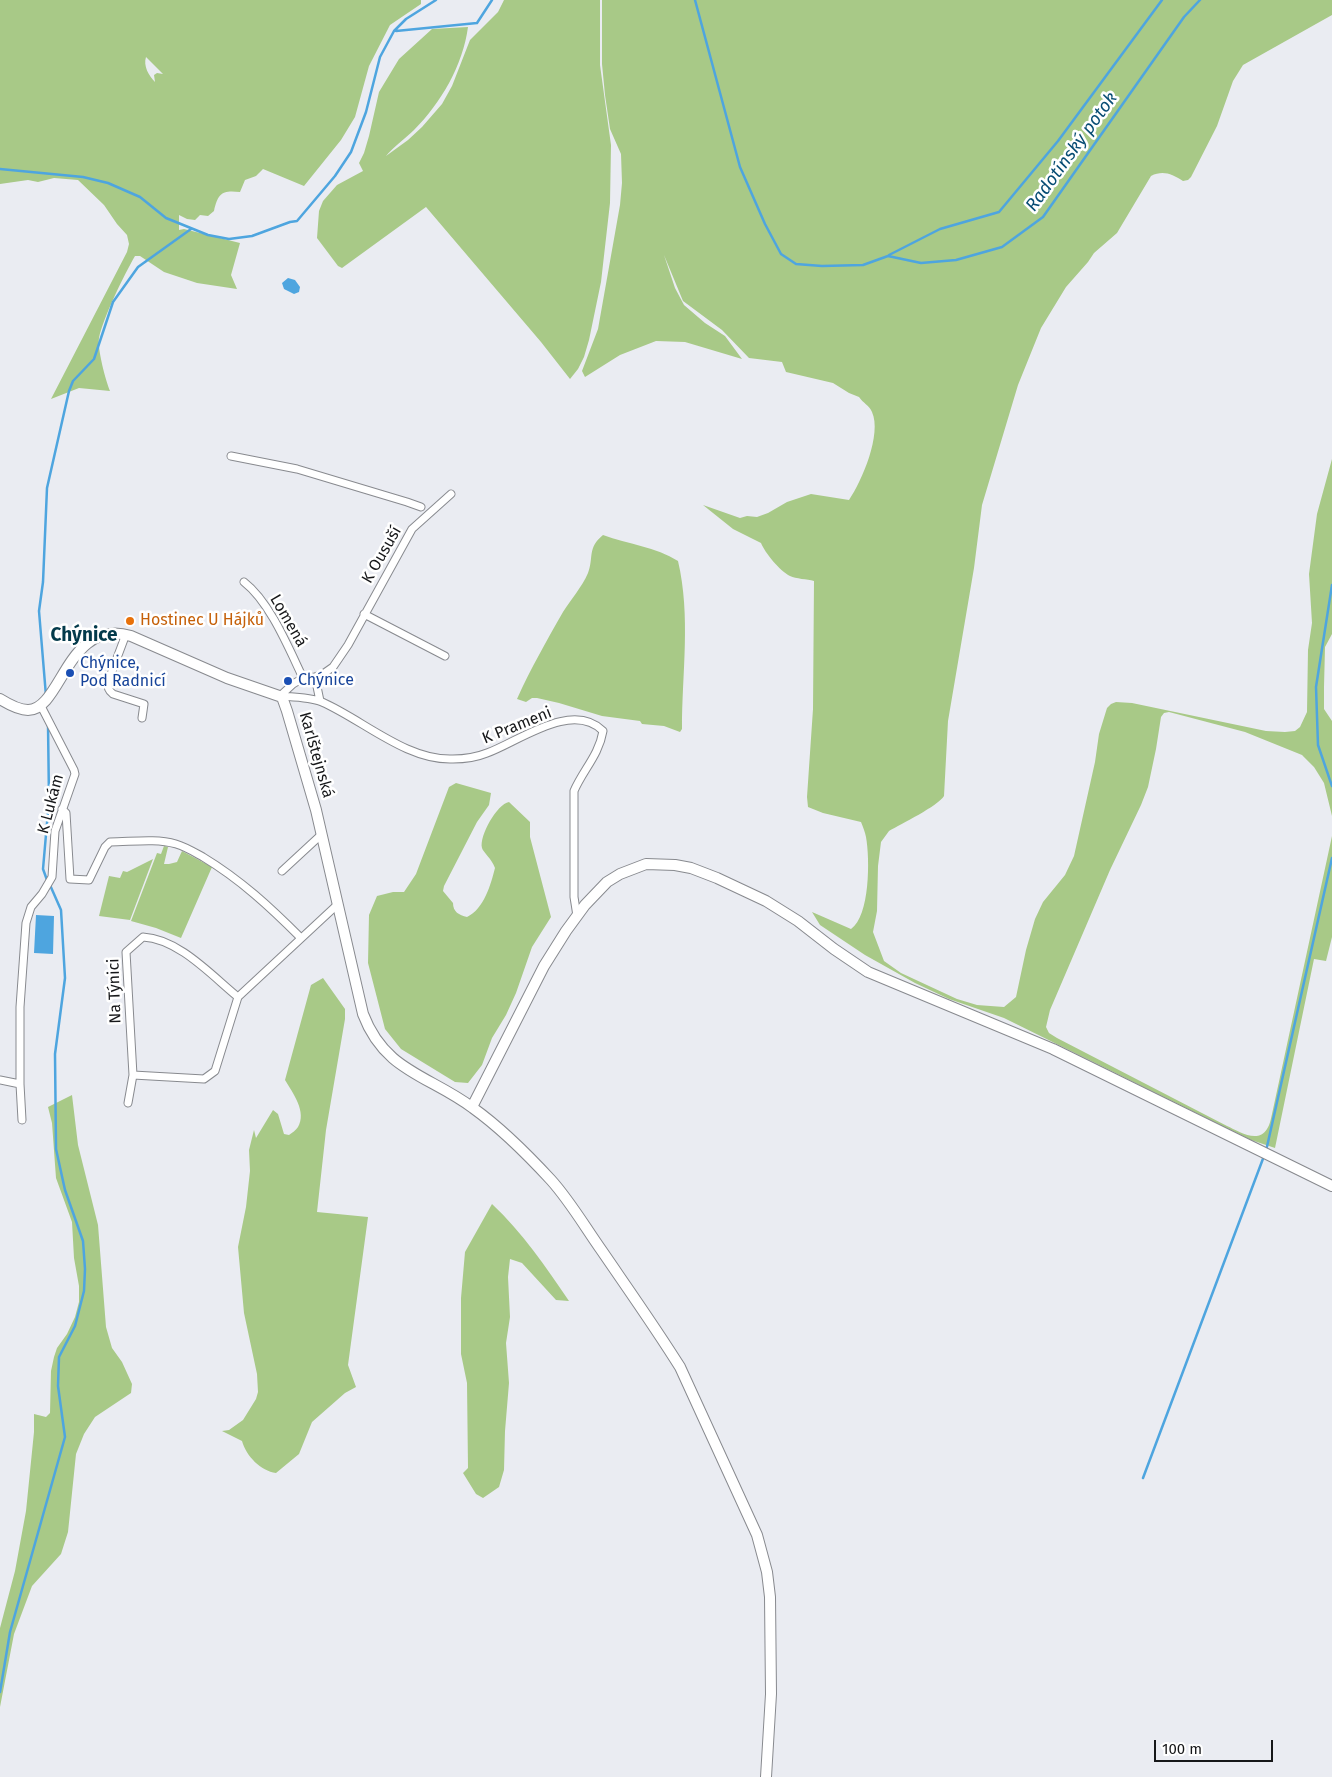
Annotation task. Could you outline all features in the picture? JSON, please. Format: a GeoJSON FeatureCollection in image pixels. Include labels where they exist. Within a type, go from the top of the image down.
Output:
{"type":"FeatureCollection","features":[{"type":"Feature","properties":{"kind":"main road","name":"Karlštejnská"},"geometry":{"type":"LineString","coordinates":[[41,706],[73,659],[91,640],[111,632],[126,634],[227,678],[280,696],[290,719],[322,834],[358,997],[369,1028],[380,1045],[402,1067],[472,1107],[512,1141],[552,1182],[574,1211],[680,1367],[757,1535],[767,1572],[770,1597],[771,1694],[766,1777]]}},
{"type":"Feature","properties":{"kind":"main road"},"geometry":{"type":"LineString","coordinates":[[0,699],[25,710],[36,709],[41,706]]}},
{"type":"Feature","properties":{"kind":"main road"},"geometry":{"type":"LineString","coordinates":[[472,1107],[544,966],[585,905],[607,882],[620,874],[646,864],[676,865],[692,868],[766,901],[798,920],[834,949],[868,972],[1053,1049],[1332,1186]]}},
{"type":"Feature","properties":{"kind":"street"},"geometry":{"type":"LineString","coordinates":[[231,456],[297,469],[421,507]]}},
{"type":"Feature","properties":{"kind":"street","name":"K Ousuší"},"geometry":{"type":"LineString","coordinates":[[315,677],[333,667],[348,645],[412,529],[451,494]]}},
{"type":"Feature","properties":{"kind":"street","name":"Lomená"},"geometry":{"type":"LineString","coordinates":[[244,582],[252,588],[271,615],[284,638],[302,678]]}},
{"type":"Feature","properties":{"kind":"street"},"geometry":{"type":"LineString","coordinates":[[364,614],[445,656]]}},
{"type":"Feature","properties":{"kind":"street"},"geometry":{"type":"LineString","coordinates":[[126,634],[108,682],[108,687],[109,691],[113,694],[144,704],[142,718]]}},
{"type":"Feature","properties":{"kind":"street"},"geometry":{"type":"LineString","coordinates":[[315,677],[320,701],[280,696],[302,678],[315,677]]}},
{"type":"Feature","properties":{"kind":"street","name":"K Prameni"},"geometry":{"type":"LineString","coordinates":[[320,701],[407,749],[440,759],[468,758],[486,754],[521,736],[555,723],[574,720],[596,724],[603,731],[602,741],[593,761],[574,791],[574,897],[577,916]]}},
{"type":"Feature","properties":{"kind":"street","name":"K Lukám"},"geometry":{"type":"LineString","coordinates":[[22,1120],[20,1008],[26,922],[31,907],[42,894],[52,877],[55,831],[73,779],[74,770],[41,706]]}},
{"type":"Feature","properties":{"kind":"street"},"geometry":{"type":"LineString","coordinates":[[62,809],[66,812],[70,880],[89,880],[105,847],[110,842],[163,842],[175,844],[187,848],[216,865],[254,892],[301,938]]}},
{"type":"Feature","properties":{"kind":"street"},"geometry":{"type":"LineString","coordinates":[[282,871],[322,834]]}},
{"type":"Feature","properties":{"kind":"street"},"geometry":{"type":"LineString","coordinates":[[133,1075],[204,1079],[214,1072],[238,998],[337,904]]}},
{"type":"Feature","properties":{"kind":"street","name":"Na Týnici"},"geometry":{"type":"LineString","coordinates":[[128,1103],[133,1075],[126,952],[143,937],[155,938],[179,948],[238,998]]}},
{"type":"Feature","properties":{"kind":"street"},"geometry":{"type":"LineString","coordinates":[[0,1080],[20,1084]]}},
{"type":"Feature","properties":{"kind":"green space"},"geometry":{"type":"Polygon","coordinates":[[[0,0],[421,0],[421,4],[390,25],[369,66],[355,117],[341,140],[304,186],[263,169],[256,176],[245,180],[240,192],[225,192],[222,194],[217,200],[214,211],[208,216],[200,215],[195,220],[179,215],[179,230],[184,229],[240,243],[231,275],[237,289],[197,283],[164,272],[140,256],[135,256],[109,308],[99,338],[104,373],[110,391],[79,388],[51,399],[127,252],[129,244],[127,235],[104,205],[78,180],[54,178],[38,182],[28,180],[0,184],[0,0]],[[146,57],[147,71],[155,82],[154,75],[157,73],[163,74],[146,57]]]}},
{"type":"Feature","properties":{"kind":"green space"},"geometry":{"type":"Polygon","coordinates":[[[504,0],[600,0],[600,65],[611,145],[610,203],[601,282],[589,340],[584,357],[570,379],[541,342],[426,207],[342,268],[338,266],[317,238],[319,211],[323,201],[337,185],[363,171],[359,163],[369,136],[379,92],[399,59],[432,29],[468,27],[456,69],[442,96],[414,130],[386,156],[422,127],[442,104],[452,86],[470,40],[498,12],[504,0]]]}},
{"type":"Feature","properties":{"kind":"green space"},"geometry":{"type":"Polygon","coordinates":[[[602,0],[1332,0],[1332,15],[1243,65],[1233,81],[1217,126],[1191,177],[1183,181],[1167,174],[1160,173],[1151,176],[1117,233],[1094,253],[1066,287],[1041,328],[1018,385],[982,505],[974,568],[948,721],[944,796],[927,810],[889,831],[881,842],[878,866],[877,911],[873,932],[884,961],[901,973],[957,999],[977,1005],[1004,1007],[1016,997],[1035,919],[1043,902],[1065,875],[1074,856],[1095,762],[1099,734],[1107,708],[1111,704],[1116,702],[1132,703],[1266,731],[1295,731],[1300,727],[1307,712],[1308,650],[1312,623],[1309,574],[1317,514],[1332,459],[1332,634],[1325,647],[1324,709],[1332,721],[1332,816],[1324,783],[1314,767],[1302,755],[1245,732],[1169,712],[1164,713],[1161,717],[1148,787],[1050,1010],[1046,1027],[1049,1033],[1057,1038],[1227,1126],[1253,1136],[1263,1133],[1271,1119],[1332,836],[1332,937],[1326,961],[1314,959],[1275,1148],[1251,1140],[1004,1018],[949,999],[915,983],[865,955],[820,925],[812,912],[851,929],[862,912],[868,872],[866,837],[861,822],[823,813],[808,807],[807,797],[813,709],[814,581],[795,578],[786,574],[773,561],[761,543],[733,529],[703,505],[740,518],[747,516],[757,517],[787,502],[811,494],[849,500],[865,470],[873,445],[874,421],[872,412],[859,397],[833,383],[786,372],[782,362],[749,358],[722,330],[683,301],[664,255],[675,288],[684,305],[705,323],[725,336],[742,359],[685,342],[656,341],[620,355],[585,377],[582,371],[598,329],[620,205],[622,183],[621,154],[610,129],[605,95],[602,64],[602,0]]]}},
{"type":"Feature","properties":{"kind":"green space"},"geometry":{"type":"Polygon","coordinates":[[[603,535],[651,549],[678,561],[682,582],[685,624],[682,729],[680,732],[664,726],[642,724],[640,721],[602,716],[537,698],[532,698],[526,702],[517,699],[563,612],[586,578],[590,568],[593,549],[603,535]]]}},
{"type":"Feature","properties":{"kind":"green space"},"geometry":{"type":"Polygon","coordinates":[[[456,783],[491,793],[489,805],[477,822],[444,886],[443,891],[453,903],[455,911],[467,917],[478,908],[486,896],[495,868],[482,848],[483,836],[494,814],[504,804],[509,802],[530,822],[530,837],[551,917],[532,947],[516,993],[506,1015],[492,1038],[482,1065],[468,1083],[455,1082],[401,1049],[385,1029],[368,963],[369,915],[377,896],[393,892],[404,892],[416,874],[449,787],[456,783]]]}},
{"type":"Feature","properties":{"kind":"green space"},"geometry":{"type":"Polygon","coordinates":[[[164,846],[168,847],[164,864],[177,862],[182,851],[212,867],[181,938],[131,921],[157,853],[161,854],[164,846]]]}},
{"type":"Feature","properties":{"kind":"green space"},"geometry":{"type":"Polygon","coordinates":[[[153,859],[130,920],[99,916],[109,876],[120,878],[123,871],[127,872],[153,859]]]}},
{"type":"Feature","properties":{"kind":"green space"},"geometry":{"type":"Polygon","coordinates":[[[323,978],[345,1009],[345,1019],[326,1130],[317,1212],[368,1217],[348,1365],[356,1387],[345,1393],[312,1422],[299,1454],[276,1473],[270,1472],[255,1462],[247,1452],[242,1441],[222,1431],[229,1430],[243,1420],[256,1399],[258,1392],[257,1374],[244,1313],[238,1247],[246,1207],[250,1171],[249,1150],[254,1130],[256,1138],[273,1110],[278,1114],[284,1134],[289,1135],[293,1132],[298,1127],[300,1121],[301,1115],[298,1103],[285,1080],[311,985],[323,978]]]}},
{"type":"Feature","properties":{"kind":"green space"},"geometry":{"type":"Polygon","coordinates":[[[72,1095],[78,1145],[98,1225],[106,1327],[112,1348],[122,1362],[132,1384],[131,1393],[95,1417],[84,1434],[76,1454],[68,1532],[61,1554],[32,1586],[14,1634],[0,1707],[0,1628],[15,1571],[26,1511],[34,1414],[46,1417],[50,1413],[51,1371],[54,1357],[57,1348],[67,1334],[75,1317],[79,1302],[72,1222],[56,1178],[52,1123],[48,1107],[72,1095]]]}},
{"type":"Feature","properties":{"kind":"green space"},"geometry":{"type":"Polygon","coordinates":[[[492,1204],[523,1238],[569,1301],[556,1300],[522,1263],[510,1259],[508,1277],[510,1317],[506,1343],[509,1383],[504,1470],[499,1487],[483,1498],[476,1494],[463,1473],[468,1468],[467,1383],[461,1354],[461,1298],[465,1252],[492,1204]]]}},
{"type":"Feature","properties":{"kind":"water"},"geometry":{"type":"Polygon","coordinates":[[[288,278],[295,280],[300,287],[299,292],[294,294],[284,289],[282,283],[288,278]]]}},
{"type":"Feature","properties":{"kind":"water"},"geometry":{"type":"Polygon","coordinates":[[[36,915],[54,916],[53,954],[34,953],[36,915]]]}},
{"type":"Feature","properties":{"kind":"waterway","name":"Radotínský potok"},"geometry":{"type":"LineString","coordinates":[[0,169],[83,177],[108,183],[140,197],[166,218],[208,235],[229,239],[252,236],[297,221],[335,176],[351,152],[366,112],[380,57],[394,31],[406,19],[436,0]]}},
{"type":"Feature","properties":{"kind":"waterway"},"geometry":{"type":"LineString","coordinates":[[396,31],[477,23],[492,0]]}},
{"type":"Feature","properties":{"kind":"waterway","name":"Radotínský potok"},"geometry":{"type":"LineString","coordinates":[[695,0],[740,167],[765,224],[781,254],[796,264],[822,266],[863,265],[888,256],[921,263],[956,260],[1002,247],[1043,217],[1184,17],[1200,0]]}},
{"type":"Feature","properties":{"kind":"waterway"},"geometry":{"type":"LineString","coordinates":[[889,255],[940,229],[999,212],[1058,141],[1162,0]]}},
{"type":"Feature","properties":{"kind":"waterway"},"geometry":{"type":"LineString","coordinates":[[46,696],[39,611],[43,582],[47,488],[69,391],[73,381],[94,359],[113,302],[138,267],[191,229]]}},
{"type":"Feature","properties":{"kind":"waterway"},"geometry":{"type":"LineString","coordinates":[[1332,585],[1316,687],[1318,745],[1332,786]]}},
{"type":"Feature","properties":{"kind":"waterway"},"geometry":{"type":"LineString","coordinates":[[47,880],[43,869],[49,800],[48,724]]}},
{"type":"Feature","properties":{"kind":"waterway"},"geometry":{"type":"LineString","coordinates":[[1266,1151],[1332,858]]}},
{"type":"Feature","properties":{"kind":"waterway"},"geometry":{"type":"LineString","coordinates":[[0,1692],[10,1632],[65,1437],[58,1386],[59,1357],[75,1326],[84,1291],[83,1241],[65,1190],[56,1149],[55,1054],[65,978],[61,910],[50,885]]}},
{"type":"Feature","properties":{"kind":"waterway"},"geometry":{"type":"LineString","coordinates":[[1143,1478],[1264,1156]]}},
{"type":"Feature","properties":{"kind":"place","name":"Hostinec U Hájků"},"geometry":{"type":"Point","coordinates":[130,621]}},
{"type":"Feature","properties":{"kind":"place","name":"Chýnice, Pod Radnicí"},"geometry":{"type":"Point","coordinates":[70,673]}},
{"type":"Feature","properties":{"kind":"place","name":"Chýnice"},"geometry":{"type":"Point","coordinates":[288,681]}},
{"type":"Feature","properties":{"kind":"district","name":"Chýnice"},"geometry":{"type":"Point","coordinates":[84,636]}}]}
